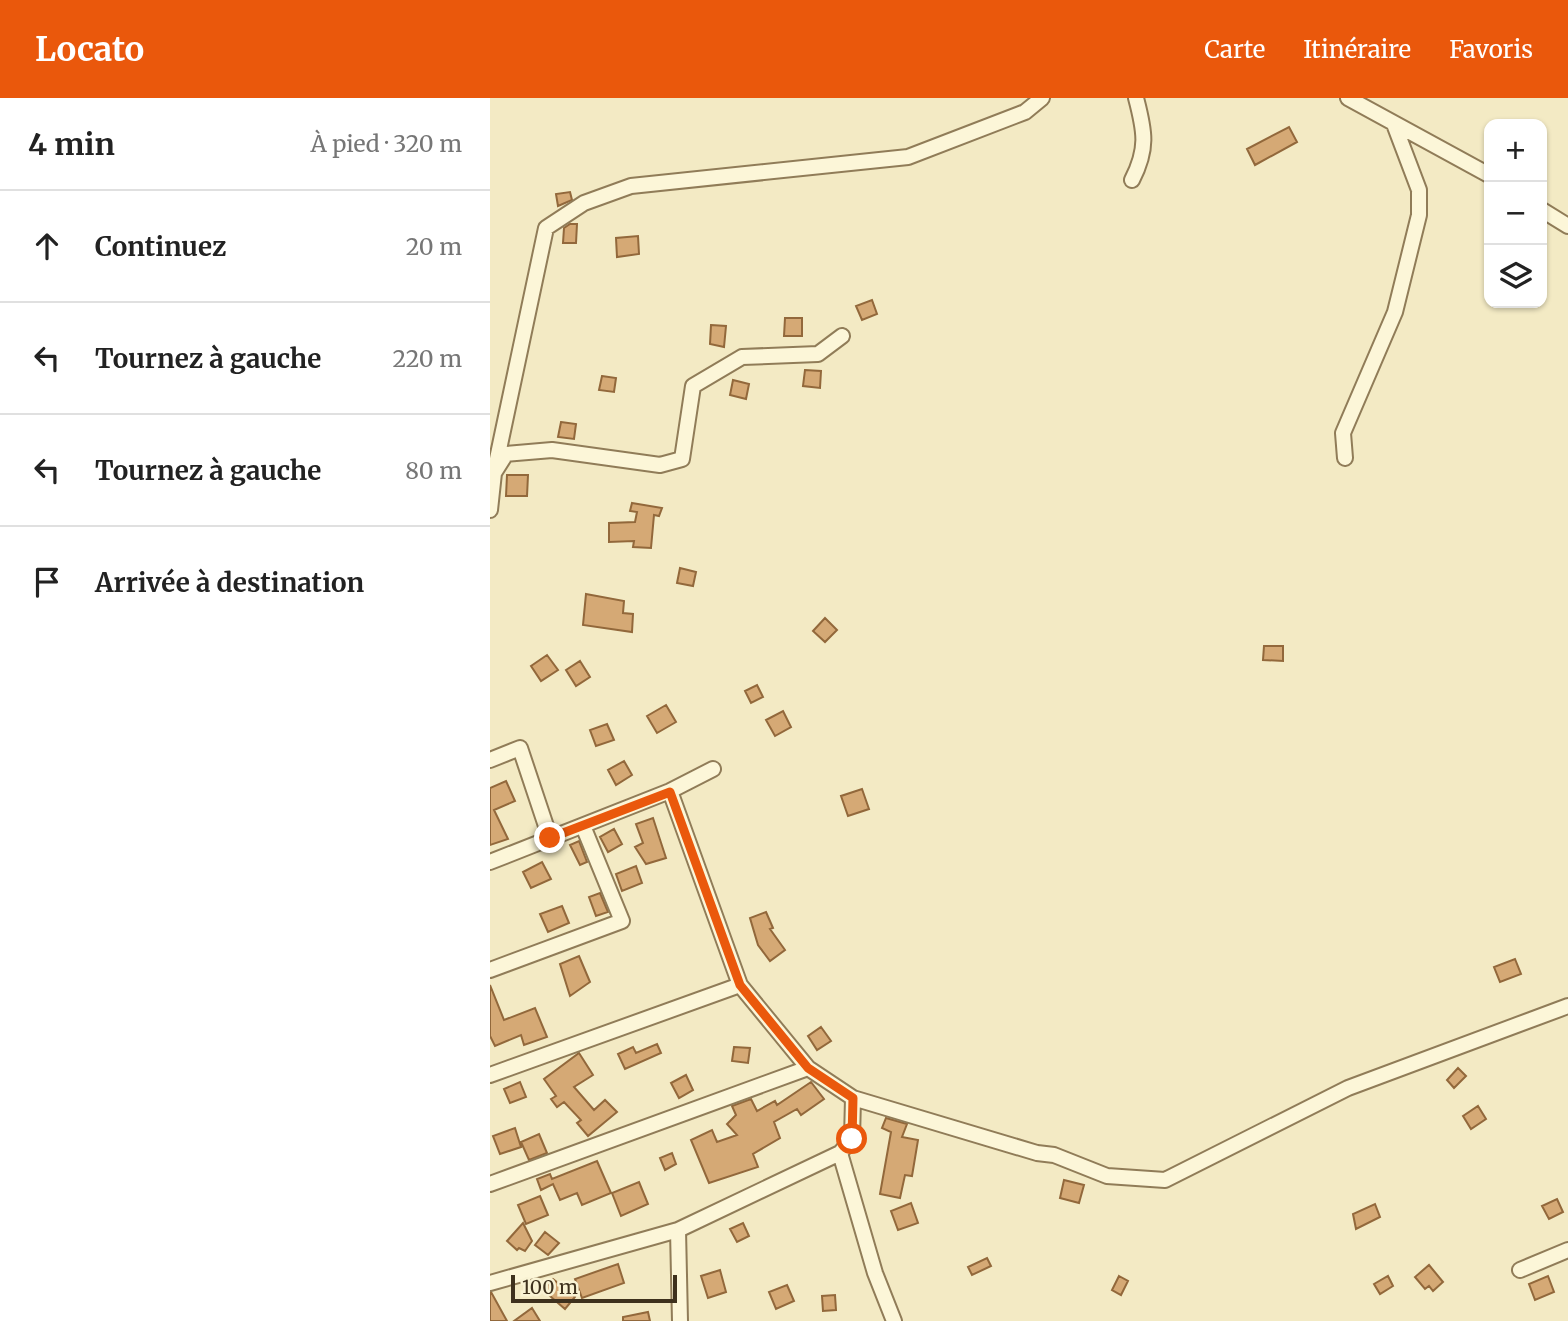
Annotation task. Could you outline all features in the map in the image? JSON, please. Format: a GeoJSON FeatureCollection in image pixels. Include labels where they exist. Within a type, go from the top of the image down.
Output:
{"type":"FeatureCollection","features":[{"type":"Feature","properties":{"kind":"street"},"geometry":{"type":"LineString","coordinates":[[490,510],[494,473],[546,228],[584,203],[631,186],[908,157],[1025,113],[1042,98]]}},
{"type":"Feature","properties":{"kind":"street"},"geometry":{"type":"LineString","coordinates":[[1132,180],[1143,159],[1144,132],[1136,98]]}},
{"type":"Feature","properties":{"kind":"street"},"geometry":{"type":"LineString","coordinates":[[1355,100],[1484,172]]}},
{"type":"Feature","properties":{"kind":"street"},"geometry":{"type":"LineString","coordinates":[[1345,458],[1343,433],[1395,312],[1419,215],[1419,190],[1394,124]]}},
{"type":"Feature","properties":{"kind":"street"},"geometry":{"type":"LineString","coordinates":[[1547,213],[1568,226]]}},
{"type":"Feature","properties":{"kind":"street"},"geometry":{"type":"LineString","coordinates":[[494,473],[506,454],[552,450],[660,465],[682,459],[693,386],[742,357],[818,354],[842,336]]}},
{"type":"Feature","properties":{"kind":"street"},"geometry":{"type":"LineString","coordinates":[[490,760],[520,748],[550,838]]}},
{"type":"Feature","properties":{"kind":"street"},"geometry":{"type":"LineString","coordinates":[[490,862],[670,792],[713,769]]}},
{"type":"Feature","properties":{"kind":"street"},"geometry":{"type":"LineString","coordinates":[[670,792],[740,985],[808,1068],[853,1098],[1037,1153],[1054,1155],[1107,1175],[1165,1180],[1348,1088],[1568,1006]]}},
{"type":"Feature","properties":{"kind":"street"},"geometry":{"type":"LineString","coordinates":[[490,970],[622,921],[583,825]]}},
{"type":"Feature","properties":{"kind":"street"},"geometry":{"type":"LineString","coordinates":[[490,1075],[740,985]]}},
{"type":"Feature","properties":{"kind":"street"},"geometry":{"type":"LineString","coordinates":[[490,1184],[808,1068]]}},
{"type":"Feature","properties":{"kind":"street"},"geometry":{"type":"LineString","coordinates":[[490,1283],[678,1230],[840,1153],[852,1139],[853,1098]]}},
{"type":"Feature","properties":{"kind":"street"},"geometry":{"type":"LineString","coordinates":[[840,1153],[875,1273],[894,1321]]}},
{"type":"Feature","properties":{"kind":"street"},"geometry":{"type":"LineString","coordinates":[[678,1230],[680,1321]]}},
{"type":"Feature","properties":{"kind":"street"},"geometry":{"type":"LineString","coordinates":[[1520,1270],[1568,1250]]}},
{"type":"Feature","properties":{"kind":"building"},"geometry":{"type":"Polygon","coordinates":[[[1289,127],[1297,142],[1255,165],[1247,149],[1289,127]]]}},
{"type":"Feature","properties":{"kind":"building"},"geometry":{"type":"Polygon","coordinates":[[[570,192],[572,200],[558,206],[556,194],[570,192]]]}},
{"type":"Feature","properties":{"kind":"building"},"geometry":{"type":"Polygon","coordinates":[[[577,224],[576,243],[563,243],[564,228],[577,224]]]}},
{"type":"Feature","properties":{"kind":"building"},"geometry":{"type":"Polygon","coordinates":[[[638,236],[639,254],[617,257],[616,238],[638,236]]]}},
{"type":"Feature","properties":{"kind":"building"},"geometry":{"type":"Polygon","coordinates":[[[872,300],[877,314],[862,320],[856,306],[872,300]]]}},
{"type":"Feature","properties":{"kind":"building"},"geometry":{"type":"Polygon","coordinates":[[[785,318],[802,318],[802,336],[784,336],[785,318]]]}},
{"type":"Feature","properties":{"kind":"building"},"geometry":{"type":"Polygon","coordinates":[[[711,325],[726,326],[724,347],[710,344],[711,325]]]}},
{"type":"Feature","properties":{"kind":"building"},"geometry":{"type":"Polygon","coordinates":[[[805,370],[821,371],[820,388],[803,386],[805,370]]]}},
{"type":"Feature","properties":{"kind":"building"},"geometry":{"type":"Polygon","coordinates":[[[602,376],[616,378],[614,392],[599,390],[602,376]]]}},
{"type":"Feature","properties":{"kind":"building"},"geometry":{"type":"Polygon","coordinates":[[[733,380],[749,384],[746,399],[730,395],[733,380]]]}},
{"type":"Feature","properties":{"kind":"building"},"geometry":{"type":"Polygon","coordinates":[[[561,422],[576,424],[574,439],[558,437],[561,422]]]}},
{"type":"Feature","properties":{"kind":"building"},"geometry":{"type":"Polygon","coordinates":[[[507,475],[528,475],[527,496],[506,496],[507,475]]]}},
{"type":"Feature","properties":{"kind":"building"},"geometry":{"type":"Polygon","coordinates":[[[632,503],[662,508],[659,516],[654,515],[651,548],[633,547],[634,541],[609,542],[609,523],[635,522],[637,512],[630,511],[632,503]]]}},
{"type":"Feature","properties":{"kind":"building"},"geometry":{"type":"Polygon","coordinates":[[[680,568],[696,572],[693,586],[677,583],[680,568]]]}},
{"type":"Feature","properties":{"kind":"building"},"geometry":{"type":"Polygon","coordinates":[[[586,594],[624,601],[623,613],[633,614],[632,632],[583,625],[586,594]]]}},
{"type":"Feature","properties":{"kind":"building"},"geometry":{"type":"Polygon","coordinates":[[[825,618],[837,630],[825,642],[813,631],[825,618]]]}},
{"type":"Feature","properties":{"kind":"building"},"geometry":{"type":"Polygon","coordinates":[[[1264,646],[1283,646],[1283,661],[1263,660],[1264,646]]]}},
{"type":"Feature","properties":{"kind":"building"},"geometry":{"type":"Polygon","coordinates":[[[547,655],[558,670],[541,681],[531,666],[547,655]]]}},
{"type":"Feature","properties":{"kind":"building"},"geometry":{"type":"Polygon","coordinates":[[[580,661],[590,677],[576,686],[566,670],[580,661]]]}},
{"type":"Feature","properties":{"kind":"building"},"geometry":{"type":"Polygon","coordinates":[[[757,685],[763,697],[751,703],[745,691],[757,685]]]}},
{"type":"Feature","properties":{"kind":"building"},"geometry":{"type":"Polygon","coordinates":[[[666,705],[676,722],[657,733],[647,716],[666,705]]]}},
{"type":"Feature","properties":{"kind":"building"},"geometry":{"type":"Polygon","coordinates":[[[783,711],[791,727],[775,736],[766,720],[783,711]]]}},
{"type":"Feature","properties":{"kind":"building"},"geometry":{"type":"Polygon","coordinates":[[[607,724],[614,740],[596,746],[590,730],[607,724]]]}},
{"type":"Feature","properties":{"kind":"building"},"geometry":{"type":"Polygon","coordinates":[[[624,761],[632,775],[616,785],[608,770],[624,761]]]}},
{"type":"Feature","properties":{"kind":"building"},"geometry":{"type":"Polygon","coordinates":[[[506,781],[515,801],[494,810],[508,839],[490,845],[490,788],[506,781]]]}},
{"type":"Feature","properties":{"kind":"building"},"geometry":{"type":"Polygon","coordinates":[[[862,789],[869,809],[848,816],[841,796],[862,789]]]}},
{"type":"Feature","properties":{"kind":"building"},"geometry":{"type":"Polygon","coordinates":[[[653,818],[666,858],[646,864],[635,847],[643,843],[636,824],[653,818]]]}},
{"type":"Feature","properties":{"kind":"building"},"geometry":{"type":"Polygon","coordinates":[[[614,829],[622,844],[608,852],[600,837],[614,829]]]}},
{"type":"Feature","properties":{"kind":"building"},"geometry":{"type":"Polygon","coordinates":[[[579,841],[587,862],[580,865],[570,845],[579,841]]]}},
{"type":"Feature","properties":{"kind":"building"},"geometry":{"type":"Polygon","coordinates":[[[542,862],[551,879],[531,888],[523,872],[542,862]]]}},
{"type":"Feature","properties":{"kind":"building"},"geometry":{"type":"Polygon","coordinates":[[[636,866],[642,883],[622,891],[616,874],[636,866]]]}},
{"type":"Feature","properties":{"kind":"building"},"geometry":{"type":"Polygon","coordinates":[[[600,893],[608,912],[596,916],[589,897],[600,893]]]}},
{"type":"Feature","properties":{"kind":"building"},"geometry":{"type":"Polygon","coordinates":[[[562,906],[569,923],[548,932],[540,914],[562,906]]]}},
{"type":"Feature","properties":{"kind":"building"},"geometry":{"type":"Polygon","coordinates":[[[766,912],[773,928],[770,929],[785,950],[770,961],[758,945],[750,918],[766,912]]]}},
{"type":"Feature","properties":{"kind":"building"},"geometry":{"type":"Polygon","coordinates":[[[579,956],[590,982],[570,996],[560,964],[579,956]]]}},
{"type":"Feature","properties":{"kind":"building"},"geometry":{"type":"Polygon","coordinates":[[[1515,959],[1521,974],[1500,982],[1494,967],[1515,959]]]}},
{"type":"Feature","properties":{"kind":"building"},"geometry":{"type":"Polygon","coordinates":[[[490,985],[504,1020],[535,1008],[547,1037],[524,1045],[521,1035],[495,1046],[490,1036],[490,985]]]}},
{"type":"Feature","properties":{"kind":"building"},"geometry":{"type":"Polygon","coordinates":[[[821,1027],[831,1041],[817,1050],[808,1036],[821,1027]]]}},
{"type":"Feature","properties":{"kind":"building"},"geometry":{"type":"Polygon","coordinates":[[[657,1044],[661,1053],[625,1069],[618,1054],[633,1047],[636,1053],[657,1044]]]}},
{"type":"Feature","properties":{"kind":"building"},"geometry":{"type":"Polygon","coordinates":[[[734,1047],[750,1048],[748,1063],[732,1061],[734,1047]]]}},
{"type":"Feature","properties":{"kind":"building"},"geometry":{"type":"Polygon","coordinates":[[[579,1053],[593,1075],[574,1087],[594,1110],[605,1100],[617,1112],[588,1136],[577,1123],[581,1120],[564,1102],[557,1107],[551,1099],[556,1096],[544,1079],[579,1053]]]}},
{"type":"Feature","properties":{"kind":"building"},"geometry":{"type":"Polygon","coordinates":[[[1458,1068],[1466,1076],[1454,1088],[1447,1080],[1458,1068]]]}},
{"type":"Feature","properties":{"kind":"building"},"geometry":{"type":"Polygon","coordinates":[[[686,1075],[693,1090],[679,1098],[671,1083],[686,1075]]]}},
{"type":"Feature","properties":{"kind":"building"},"geometry":{"type":"Polygon","coordinates":[[[520,1082],[526,1097],[510,1103],[504,1089],[520,1082]]]}},
{"type":"Feature","properties":{"kind":"building"},"geometry":{"type":"Polygon","coordinates":[[[811,1082],[824,1099],[801,1115],[797,1109],[774,1122],[780,1138],[753,1154],[758,1167],[709,1183],[691,1140],[712,1130],[717,1142],[737,1135],[727,1124],[736,1115],[732,1106],[751,1099],[757,1111],[775,1101],[777,1105],[811,1082]]]}},
{"type":"Feature","properties":{"kind":"building"},"geometry":{"type":"Polygon","coordinates":[[[1478,1106],[1486,1119],[1471,1129],[1463,1116],[1478,1106]]]}},
{"type":"Feature","properties":{"kind":"building"},"geometry":{"type":"Polygon","coordinates":[[[886,1118],[907,1124],[902,1137],[918,1140],[912,1176],[905,1175],[900,1198],[880,1194],[891,1132],[882,1128],[886,1118]]]}},
{"type":"Feature","properties":{"kind":"building"},"geometry":{"type":"Polygon","coordinates":[[[515,1128],[521,1147],[500,1154],[493,1136],[515,1128]]]}},
{"type":"Feature","properties":{"kind":"building"},"geometry":{"type":"Polygon","coordinates":[[[539,1134],[547,1153],[529,1160],[521,1142],[539,1134]]]}},
{"type":"Feature","properties":{"kind":"building"},"geometry":{"type":"Polygon","coordinates":[[[672,1153],[676,1164],[665,1170],[660,1158],[672,1153]]]}},
{"type":"Feature","properties":{"kind":"building"},"geometry":{"type":"Polygon","coordinates":[[[597,1161],[611,1193],[582,1205],[577,1193],[560,1200],[553,1184],[541,1190],[537,1179],[550,1174],[552,1179],[597,1161]]]}},
{"type":"Feature","properties":{"kind":"building"},"geometry":{"type":"Polygon","coordinates":[[[1064,1180],[1084,1185],[1079,1203],[1060,1198],[1064,1180]]]}},
{"type":"Feature","properties":{"kind":"building"},"geometry":{"type":"Polygon","coordinates":[[[639,1182],[648,1204],[621,1216],[612,1193],[639,1182]]]}},
{"type":"Feature","properties":{"kind":"building"},"geometry":{"type":"Polygon","coordinates":[[[540,1196],[548,1215],[526,1224],[518,1205],[540,1196]]]}},
{"type":"Feature","properties":{"kind":"building"},"geometry":{"type":"Polygon","coordinates":[[[1557,1199],[1563,1212],[1549,1219],[1542,1206],[1557,1199]]]}},
{"type":"Feature","properties":{"kind":"building"},"geometry":{"type":"Polygon","coordinates":[[[911,1203],[918,1223],[898,1230],[891,1211],[911,1203]]]}},
{"type":"Feature","properties":{"kind":"building"},"geometry":{"type":"Polygon","coordinates":[[[1375,1204],[1380,1217],[1356,1229],[1353,1214],[1375,1204]]]}},
{"type":"Feature","properties":{"kind":"building"},"geometry":{"type":"Polygon","coordinates":[[[523,1223],[532,1241],[525,1251],[519,1248],[517,1250],[507,1241],[523,1223]]]}},
{"type":"Feature","properties":{"kind":"building"},"geometry":{"type":"Polygon","coordinates":[[[743,1223],[749,1236],[737,1242],[730,1229],[743,1223]]]}},
{"type":"Feature","properties":{"kind":"building"},"geometry":{"type":"Polygon","coordinates":[[[545,1232],[559,1243],[548,1255],[535,1245],[545,1232]]]}},
{"type":"Feature","properties":{"kind":"building"},"geometry":{"type":"Polygon","coordinates":[[[987,1258],[991,1266],[972,1275],[968,1267],[987,1258]]]}},
{"type":"Feature","properties":{"kind":"building"},"geometry":{"type":"Polygon","coordinates":[[[618,1264],[624,1283],[582,1298],[575,1279],[618,1264]]]}},
{"type":"Feature","properties":{"kind":"building"},"geometry":{"type":"Polygon","coordinates":[[[1429,1265],[1443,1282],[1433,1291],[1429,1286],[1425,1289],[1415,1277],[1429,1265]]]}},
{"type":"Feature","properties":{"kind":"building"},"geometry":{"type":"Polygon","coordinates":[[[720,1270],[726,1292],[708,1298],[701,1276],[720,1270]]]}},
{"type":"Feature","properties":{"kind":"building"},"geometry":{"type":"Polygon","coordinates":[[[1119,1276],[1128,1281],[1121,1295],[1112,1290],[1119,1276]]]}},
{"type":"Feature","properties":{"kind":"building"},"geometry":{"type":"Polygon","coordinates":[[[1388,1276],[1393,1286],[1380,1294],[1374,1284],[1388,1276]]]}},
{"type":"Feature","properties":{"kind":"building"},"geometry":{"type":"Polygon","coordinates":[[[1548,1276],[1554,1292],[1535,1300],[1529,1284],[1548,1276]]]}},
{"type":"Feature","properties":{"kind":"building"},"geometry":{"type":"Polygon","coordinates":[[[553,1279],[575,1297],[565,1309],[543,1290],[553,1279]]]}},
{"type":"Feature","properties":{"kind":"building"},"geometry":{"type":"Polygon","coordinates":[[[787,1285],[794,1301],[776,1309],[769,1292],[787,1285]]]}},
{"type":"Feature","properties":{"kind":"building"},"geometry":{"type":"Polygon","coordinates":[[[491,1292],[507,1321],[490,1321],[491,1292]]]}},
{"type":"Feature","properties":{"kind":"building"},"geometry":{"type":"Polygon","coordinates":[[[835,1295],[836,1310],[823,1311],[822,1296],[835,1295]]]}},
{"type":"Feature","properties":{"kind":"building"},"geometry":{"type":"Polygon","coordinates":[[[532,1308],[540,1321],[514,1321],[532,1308]]]}},
{"type":"Feature","properties":{"kind":"building"},"geometry":{"type":"Polygon","coordinates":[[[648,1312],[650,1321],[623,1321],[623,1317],[648,1312]]]}},
{"type":"Feature","properties":{"kind":"route"},"geometry":{"type":"LineString","coordinates":[[550,838],[670,792],[740,985],[808,1068],[853,1098],[852,1139]]}}]}
